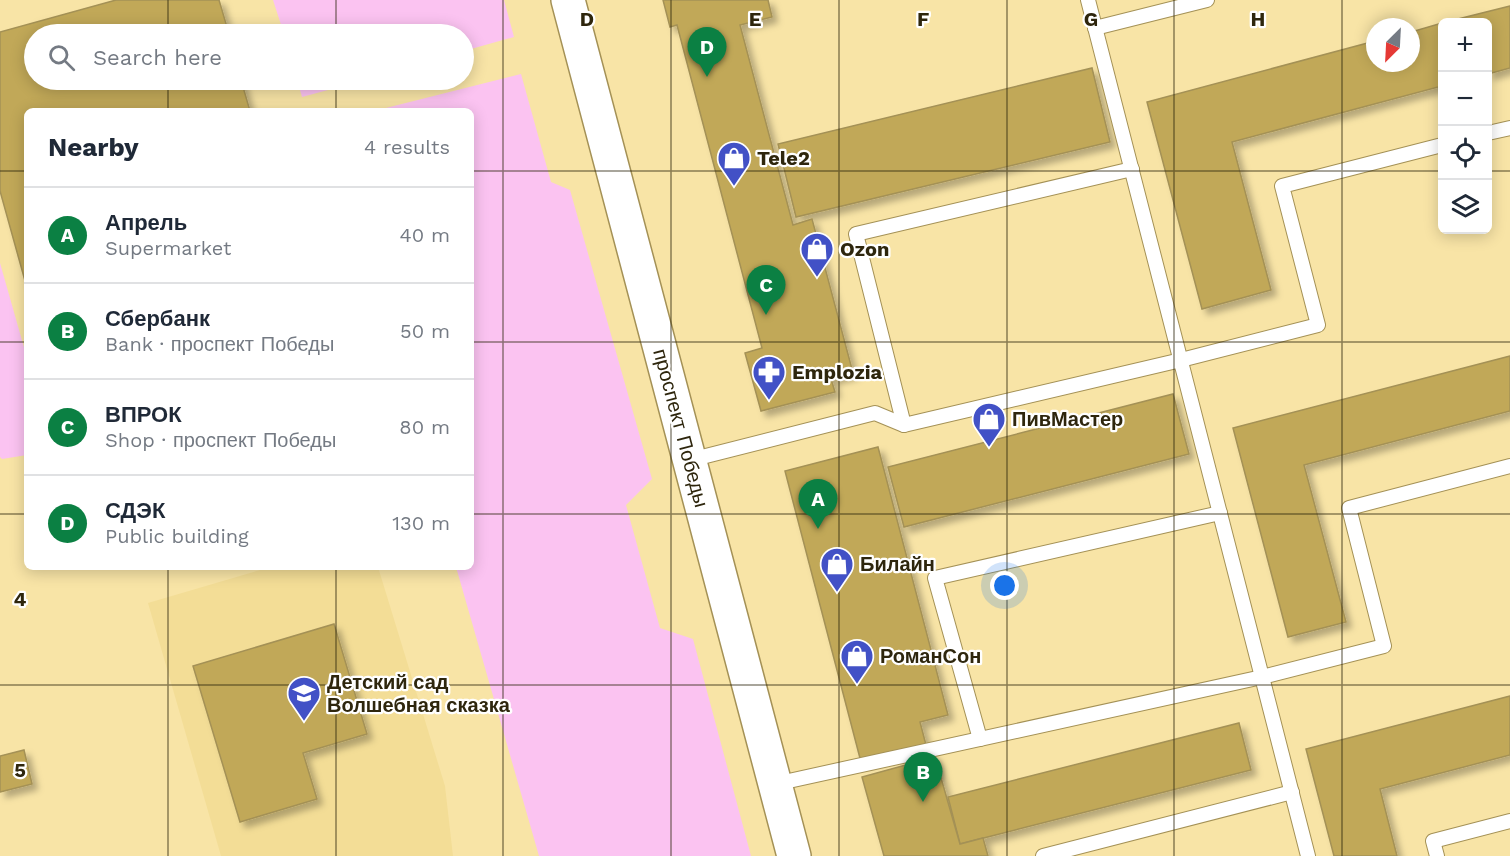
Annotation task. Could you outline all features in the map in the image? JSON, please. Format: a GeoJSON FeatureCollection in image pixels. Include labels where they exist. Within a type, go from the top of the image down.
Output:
{"type":"FeatureCollection","features":[{"type":"Feature","properties":{"kind":"main road","name":"проспект Победы"},"geometry":{"type":"LineString","coordinates":[[568,0],[794,856]]}},
{"type":"Feature","properties":{"kind":"lane"},"geometry":{"type":"LineString","coordinates":[[1088,0],[1308,856]]}},
{"type":"Feature","properties":{"kind":"lane"},"geometry":{"type":"LineString","coordinates":[[1095,28],[1207,0]]}},
{"type":"Feature","properties":{"kind":"lane"},"geometry":{"type":"LineString","coordinates":[[1492,132],[1510,128]]}},
{"type":"Feature","properties":{"kind":"lane"},"geometry":{"type":"LineString","coordinates":[[690,460],[875,413],[904,425],[1181,360],[1318,325],[1282,186],[1438,146]]}},
{"type":"Feature","properties":{"kind":"lane"},"geometry":{"type":"LineString","coordinates":[[904,425],[856,234],[1132,169]]}},
{"type":"Feature","properties":{"kind":"lane"},"geometry":{"type":"LineString","coordinates":[[775,784],[1262,677],[1384,646],[1349,508],[1510,466]]}},
{"type":"Feature","properties":{"kind":"lane"},"geometry":{"type":"LineString","coordinates":[[980,739],[935,578],[1220,513]]}},
{"type":"Feature","properties":{"kind":"lane"},"geometry":{"type":"LineString","coordinates":[[1043,856],[1292,792]]}},
{"type":"Feature","properties":{"kind":"lane"},"geometry":{"type":"LineString","coordinates":[[1437,856],[1433,841],[1510,821]]}},
{"type":"Feature","properties":{"kind":"shaded area"},"geometry":{"type":"Polygon","coordinates":[[[273,0],[504,0],[514,37],[474,48],[474,24],[281,24],[273,0]]]}},
{"type":"Feature","properties":{"kind":"shaded area"},"geometry":{"type":"Polygon","coordinates":[[[521,74],[551,182],[570,190],[652,479],[626,505],[660,628],[693,639],[751,856],[539,856],[457,570],[474,570],[474,108],[386,108],[457,90],[474,90],[474,86],[521,74]]]}},
{"type":"Feature","properties":{"kind":"shaded area"},"geometry":{"type":"Polygon","coordinates":[[[300,90],[328,90],[302,97],[300,90]]]}},
{"type":"Feature","properties":{"kind":"shaded area"},"geometry":{"type":"Polygon","coordinates":[[[0,263],[24,347],[24,455],[2,459],[0,457],[0,263]]]}},
{"type":"Feature","properties":{"kind":"shaded area","name":"Детский сад Волшебная сказка"},"geometry":{"type":"Polygon","coordinates":[[[260,570],[379,570],[445,786],[453,856],[221,856],[148,603],[260,570]]]}},
{"type":"Feature","properties":{"kind":"building"},"geometry":{"type":"Polygon","coordinates":[[[116,0],[219,0],[226,24],[29,24],[116,0]]]}},
{"type":"Feature","properties":{"kind":"building"},"geometry":{"type":"Polygon","coordinates":[[[663,0],[768,0],[772,17],[740,25],[793,225],[812,219],[853,373],[831,379],[835,392],[761,411],[745,353],[762,348],[677,25],[670,27],[663,0]]]}},
{"type":"Feature","properties":{"kind":"building"},"geometry":{"type":"Polygon","coordinates":[[[1510,6],[1510,68],[1492,73],[1492,18],[1462,18],[1510,6]]]}},
{"type":"Feature","properties":{"kind":"building"},"geometry":{"type":"Polygon","coordinates":[[[1438,24],[1438,87],[1232,142],[1271,290],[1202,309],[1147,102],[1366,43],[1366,72],[1420,72],[1420,29],[1438,24]]]}},
{"type":"Feature","properties":{"kind":"building"},"geometry":{"type":"Polygon","coordinates":[[[24,25],[24,90],[244,90],[249,108],[24,108],[24,277],[0,191],[0,32],[24,25]]]}},
{"type":"Feature","properties":{"kind":"building"},"geometry":{"type":"Polygon","coordinates":[[[1092,68],[1110,142],[796,217],[778,144],[1092,68]]]}},
{"type":"Feature","properties":{"kind":"building"},"geometry":{"type":"Polygon","coordinates":[[[1510,356],[1510,411],[1304,465],[1346,622],[1288,637],[1233,428],[1510,356]]]}},
{"type":"Feature","properties":{"kind":"building"},"geometry":{"type":"Polygon","coordinates":[[[1173,394],[1189,454],[904,527],[888,467],[1173,394]]]}},
{"type":"Feature","properties":{"kind":"building"},"geometry":{"type":"Polygon","coordinates":[[[878,447],[948,715],[920,722],[926,745],[861,762],[785,471],[878,447]]]}},
{"type":"Feature","properties":{"kind":"building"},"geometry":{"type":"Polygon","coordinates":[[[334,624],[367,734],[303,753],[317,799],[240,822],[193,666],[334,624]]]}},
{"type":"Feature","properties":{"kind":"building"},"geometry":{"type":"Polygon","coordinates":[[[1510,696],[1510,755],[1380,789],[1397,856],[1334,856],[1306,749],[1510,696]]]}},
{"type":"Feature","properties":{"kind":"building"},"geometry":{"type":"Polygon","coordinates":[[[1239,723],[1251,770],[960,844],[948,797],[1239,723]]]}},
{"type":"Feature","properties":{"kind":"building"},"geometry":{"type":"Polygon","coordinates":[[[24,750],[32,784],[0,792],[0,756],[24,750]]]}},
{"type":"Feature","properties":{"kind":"building"},"geometry":{"type":"Polygon","coordinates":[[[935,757],[960,844],[983,838],[988,856],[884,856],[862,777],[935,757]]]}},
{"type":"Feature","properties":{"kind":"place","name":"СДЭК"},"geometry":{"type":"Point","coordinates":[707,77]}},
{"type":"Feature","properties":{"kind":"place","name":"Tele2"},"geometry":{"type":"Point","coordinates":[734,187]}},
{"type":"Feature","properties":{"kind":"place","name":"Ozon"},"geometry":{"type":"Point","coordinates":[817,278]}},
{"type":"Feature","properties":{"kind":"place","name":"ВПРОК"},"geometry":{"type":"Point","coordinates":[766,315]}},
{"type":"Feature","properties":{"kind":"place","name":"Emplozia"},"geometry":{"type":"Point","coordinates":[769,401]}},
{"type":"Feature","properties":{"kind":"place","name":"ПивМастер"},"geometry":{"type":"Point","coordinates":[989,448]}},
{"type":"Feature","properties":{"kind":"place","name":"Апрель"},"geometry":{"type":"Point","coordinates":[818,529]}},
{"type":"Feature","properties":{"kind":"place","name":"Билайн"},"geometry":{"type":"Point","coordinates":[837,593]}},
{"type":"Feature","properties":{"kind":"place","name":"РоманСон"},"geometry":{"type":"Point","coordinates":[857,685]}},
{"type":"Feature","properties":{"kind":"place","name":"Детский сад Волшебная сказка"},"geometry":{"type":"Point","coordinates":[304,722]}},
{"type":"Feature","properties":{"kind":"place","name":"Сбербанк"},"geometry":{"type":"Point","coordinates":[923,802]}}]}
